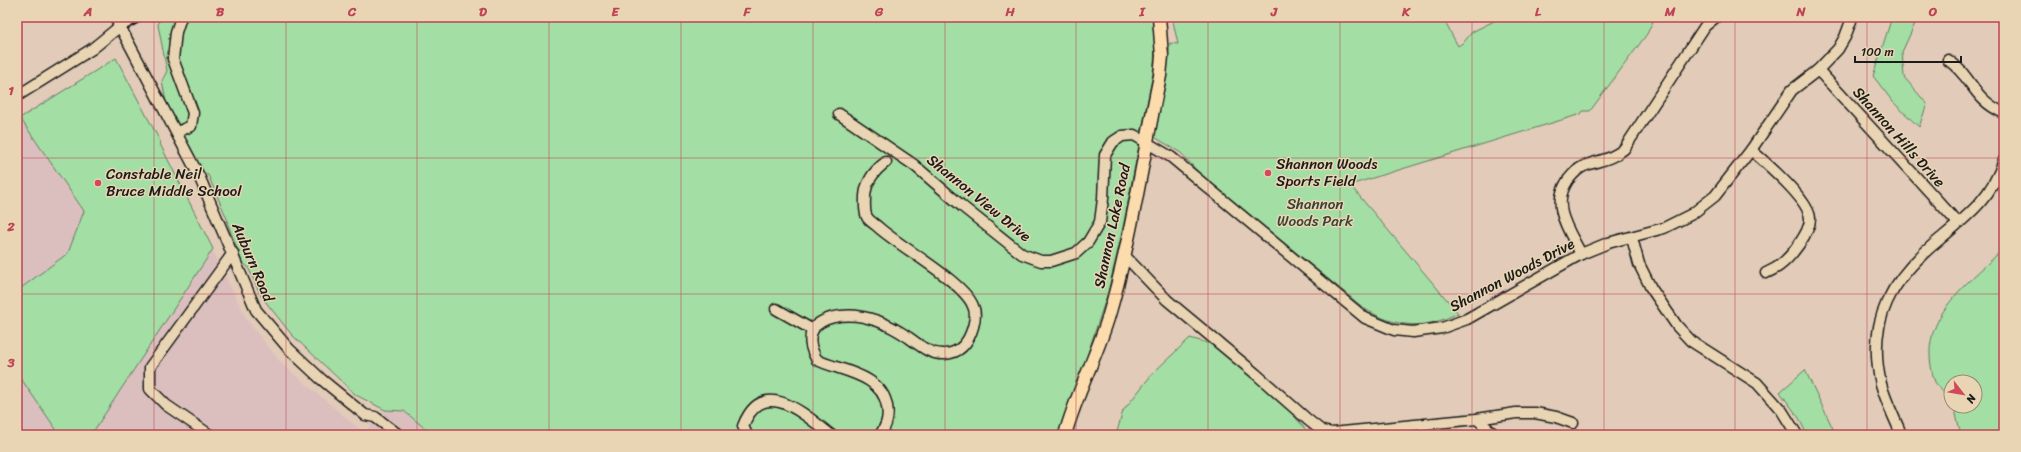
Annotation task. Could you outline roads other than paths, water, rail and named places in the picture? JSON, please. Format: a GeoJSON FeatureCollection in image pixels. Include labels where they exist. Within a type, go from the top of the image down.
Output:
{"type":"FeatureCollection","features":[{"type":"Feature","properties":{"kind":"main road","name":"Shannon Lake Road"},"geometry":{"type":"LineString","coordinates":[[1065,435],[1070,416],[1108,316],[1124,255],[1160,76],[1162,56],[1159,17]]}},
{"type":"Feature","properties":{"kind":"street","name":"Auburn Road"},"geometry":{"type":"LineString","coordinates":[[115,17],[199,176],[256,310],[289,349],[321,379],[365,415],[375,417],[399,435]]}},
{"type":"Feature","properties":{"kind":"street"},"geometry":{"type":"LineString","coordinates":[[17,96],[92,49],[119,27],[136,17]]}},
{"type":"Feature","properties":{"kind":"street"},"geometry":{"type":"LineString","coordinates":[[177,132],[191,126],[193,112],[173,59],[176,32],[181,17]]}},
{"type":"Feature","properties":{"kind":"street"},"geometry":{"type":"LineString","coordinates":[[1581,254],[1560,210],[1560,198],[1564,187],[1577,170],[1615,156],[1624,149],[1705,26],[1716,17]]}},
{"type":"Feature","properties":{"kind":"street","name":"Shannon Woods Drive"},"geometry":{"type":"LineString","coordinates":[[1146,143],[1171,157],[1365,318],[1394,330],[1429,331],[1467,319],[1581,254],[1608,243],[1632,238],[1664,228],[1692,214],[1715,196],[1751,150],[1792,90],[1818,70],[1838,49],[1845,37],[1851,21],[1850,17]]}},
{"type":"Feature","properties":{"kind":"street"},"geometry":{"type":"LineString","coordinates":[[1948,60],[1965,75],[1981,100],[2004,113]]}},
{"type":"Feature","properties":{"kind":"street","name":"Shannon Hills Drive"},"geometry":{"type":"LineString","coordinates":[[1818,70],[1958,223]]}},
{"type":"Feature","properties":{"kind":"street","name":"Shannon View Drive"},"geometry":{"type":"LineString","coordinates":[[839,114],[914,165],[963,207],[1022,254],[1041,261],[1050,261],[1076,253],[1088,242],[1100,222],[1103,199],[1105,155],[1113,142],[1122,136],[1134,135],[1146,143]]}},
{"type":"Feature","properties":{"kind":"street"},"geometry":{"type":"LineString","coordinates":[[880,435],[887,423],[888,412],[886,401],[879,388],[869,380],[817,360],[811,349],[811,337],[813,330],[828,319],[850,316],[868,317],[888,325],[933,353],[945,354],[957,351],[964,346],[971,335],[975,319],[973,306],[965,295],[944,275],[885,233],[867,217],[865,194],[866,186],[878,168],[886,162],[892,150]]}},
{"type":"Feature","properties":{"kind":"street"},"geometry":{"type":"LineString","coordinates":[[1751,150],[1772,168],[1796,194],[1806,207],[1810,218],[1808,229],[1801,242],[1780,266],[1766,273]]}},
{"type":"Feature","properties":{"kind":"street"},"geometry":{"type":"LineString","coordinates":[[1899,429],[1882,386],[1878,365],[1878,344],[1882,311],[1907,270],[1987,196],[2000,173],[2004,160]]}},
{"type":"Feature","properties":{"kind":"street"},"geometry":{"type":"LineString","coordinates":[[1632,238],[1639,264],[1651,288],[1677,326],[1691,341],[1757,383],[1782,411],[1797,435]]}},
{"type":"Feature","properties":{"kind":"street"},"geometry":{"type":"LineString","coordinates":[[210,435],[166,405],[150,389],[150,367],[233,253]]}},
{"type":"Feature","properties":{"kind":"street"},"geometry":{"type":"LineString","coordinates":[[1124,255],[1167,300],[1322,431],[1332,433],[1477,419],[1516,413],[1535,413],[1556,417],[1574,423]]}},
{"type":"Feature","properties":{"kind":"street"},"geometry":{"type":"LineString","coordinates":[[776,309],[813,330]]}},
{"type":"Feature","properties":{"kind":"street"},"geometry":{"type":"LineString","coordinates":[[747,435],[743,426],[748,413],[757,405],[776,400],[790,404],[831,435]]}},
{"type":"Feature","properties":{"kind":"street"},"geometry":{"type":"LineString","coordinates":[[1477,419],[1495,435]]}},
{"type":"Feature","properties":{"kind":"place","name":"Shannon Woods Sports Field"},"geometry":{"type":"Point","coordinates":[1268,173]}},
{"type":"Feature","properties":{"kind":"place","name":"Constable Neil Bruce Middle School"},"geometry":{"type":"Point","coordinates":[98,183]}},
{"type":"Feature","properties":{"kind":"park label","name":"Shannon Woods Park"},"geometry":{"type":"Point","coordinates":[1315,212]}}]}
